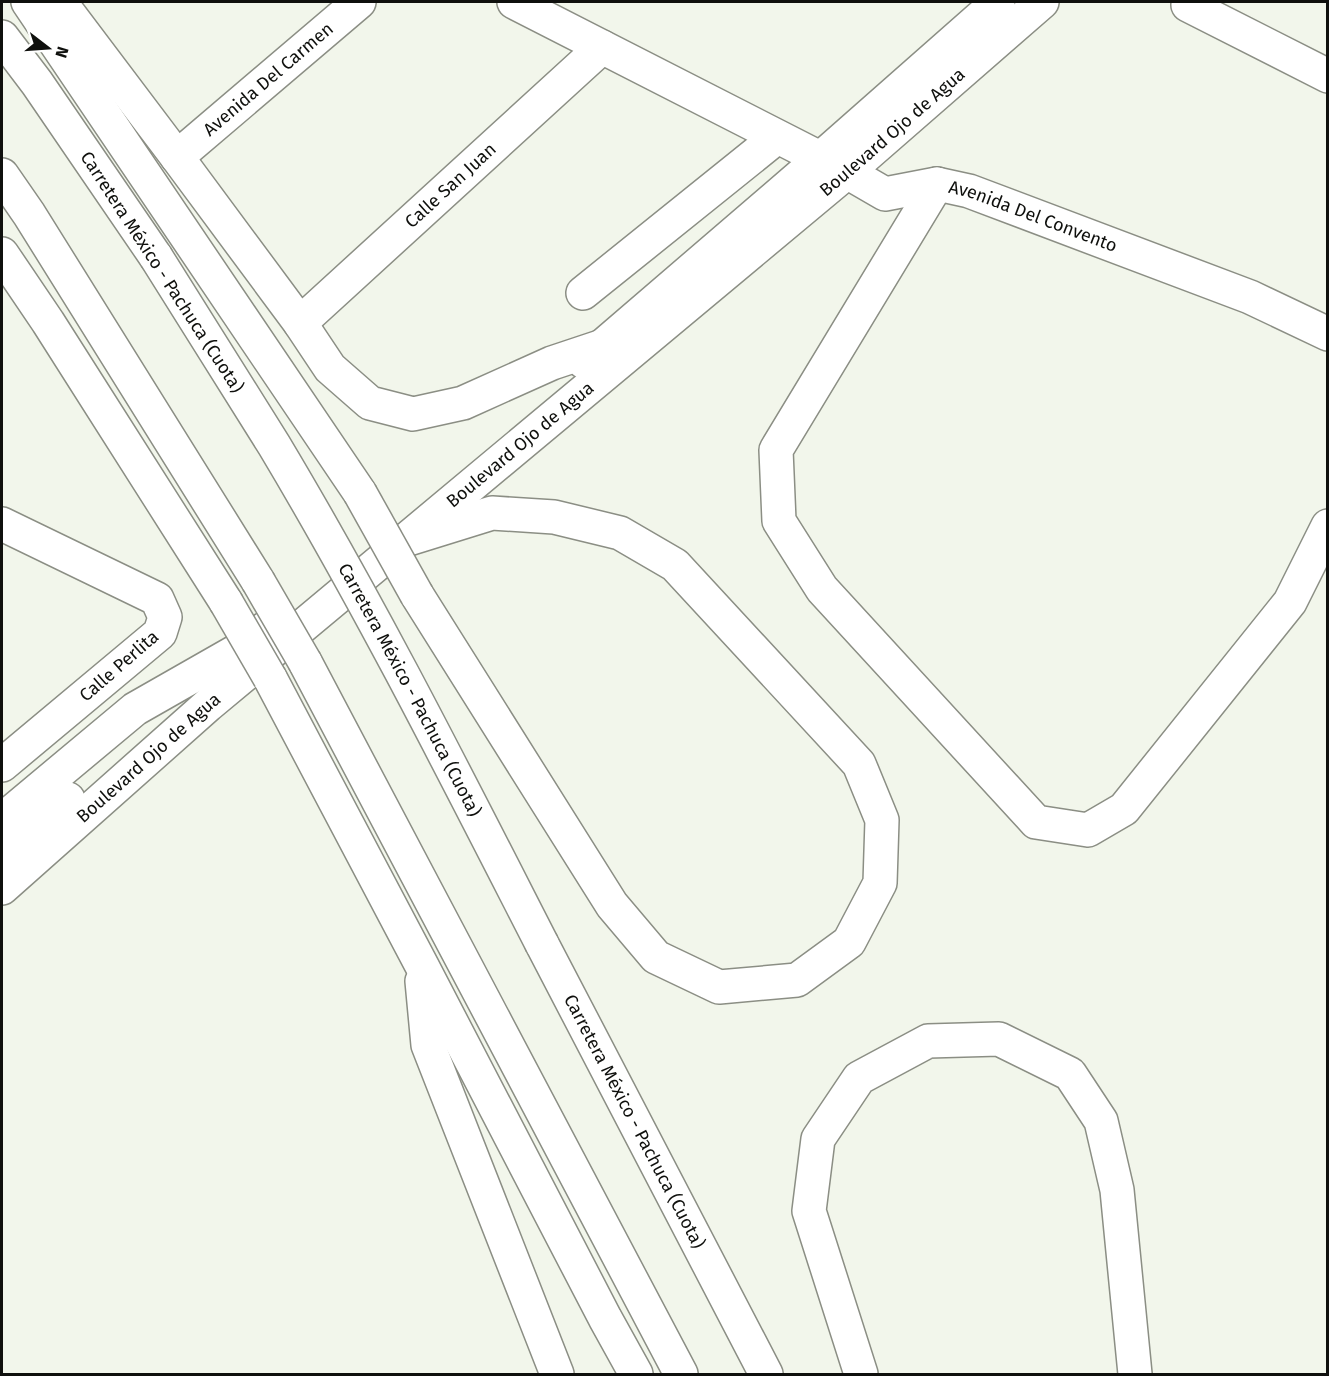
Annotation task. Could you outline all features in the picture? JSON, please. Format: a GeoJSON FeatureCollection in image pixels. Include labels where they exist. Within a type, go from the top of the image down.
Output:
{"type":"FeatureCollection","features":[{"type":"Feature","properties":{"kind":"main road"},"geometry":{"type":"LineString","coordinates":[[28,2],[360,493],[417,595],[612,905],[656,957],[719,987],[797,980],[849,942],[880,883],[882,820],[859,764],[675,565],[620,533],[554,517],[492,513],[405,540]]}},
{"type":"Feature","properties":{"kind":"main road"},"geometry":{"type":"LineString","coordinates":[[60,2],[300,323],[330,368],[370,403],[413,414],[463,403],[552,363],[603,346]]}},
{"type":"Feature","properties":{"kind":"main road","name":"Avenida Del Carmen"},"geometry":{"type":"LineString","coordinates":[[177,157],[359,2]]}},
{"type":"Feature","properties":{"kind":"main road","name":"Avenida Del Convento"},"geometry":{"type":"LineString","coordinates":[[514,2],[885,194],[937,184],[969,191],[1250,297],[1328,334]]}},
{"type":"Feature","properties":{"kind":"main road","name":"Boulevard Ojo de Agua"},"geometry":{"type":"LineString","coordinates":[[2,888],[208,705],[405,540],[834,166],[998,2]]}},
{"type":"Feature","properties":{"kind":"main road","name":"Boulevard Ojo de Agua"},"geometry":{"type":"LineString","coordinates":[[2,820],[135,709],[235,652],[395,528],[603,346],[1042,2]]}},
{"type":"Feature","properties":{"kind":"main road"},"geometry":{"type":"LineString","coordinates":[[1187,3],[1328,76]]}},
{"type":"Feature","properties":{"kind":"main road","name":"Carretera México - Pachuca (Cuota)"},"geometry":{"type":"LineString","coordinates":[[2,37],[156,257],[274,447],[355,588],[766,1374]]}},
{"type":"Feature","properties":{"kind":"main road","name":"Calle San Juan"},"geometry":{"type":"LineString","coordinates":[[300,323],[602,47]]}},
{"type":"Feature","properties":{"kind":"main road"},"geometry":{"type":"LineString","coordinates":[[583,293],[777,137]]}},
{"type":"Feature","properties":{"kind":"main road"},"geometry":{"type":"LineString","coordinates":[[2,175],[29,214],[258,581],[304,662],[681,1374]]}},
{"type":"Feature","properties":{"kind":"main road"},"geometry":{"type":"LineString","coordinates":[[937,184],[776,450],[779,521],[822,589],[1036,822],[1088,830],[1124,808],[1290,602],[1328,526]]}},
{"type":"Feature","properties":{"kind":"main road"},"geometry":{"type":"LineString","coordinates":[[2,254],[55,332],[226,602],[270,678],[636,1374]]}},
{"type":"Feature","properties":{"kind":"main road","name":"Calle Perlita"},"geometry":{"type":"LineString","coordinates":[[2,524],[158,599],[165,617],[160,633],[2,765]]}},
{"type":"Feature","properties":{"kind":"main road"},"geometry":{"type":"LineString","coordinates":[[2,856],[147,732],[208,705]]}},
{"type":"Feature","properties":{"kind":"main road"},"geometry":{"type":"LineString","coordinates":[[421,964],[428,1045],[557,1374]]}},
{"type":"Feature","properties":{"kind":"main road"},"geometry":{"type":"LineString","coordinates":[[861,1374],[809,1211],[818,1139],[859,1078],[928,1041],[999,1039],[1070,1074],[1101,1121],[1117,1190],[1135,1374]]}}]}
